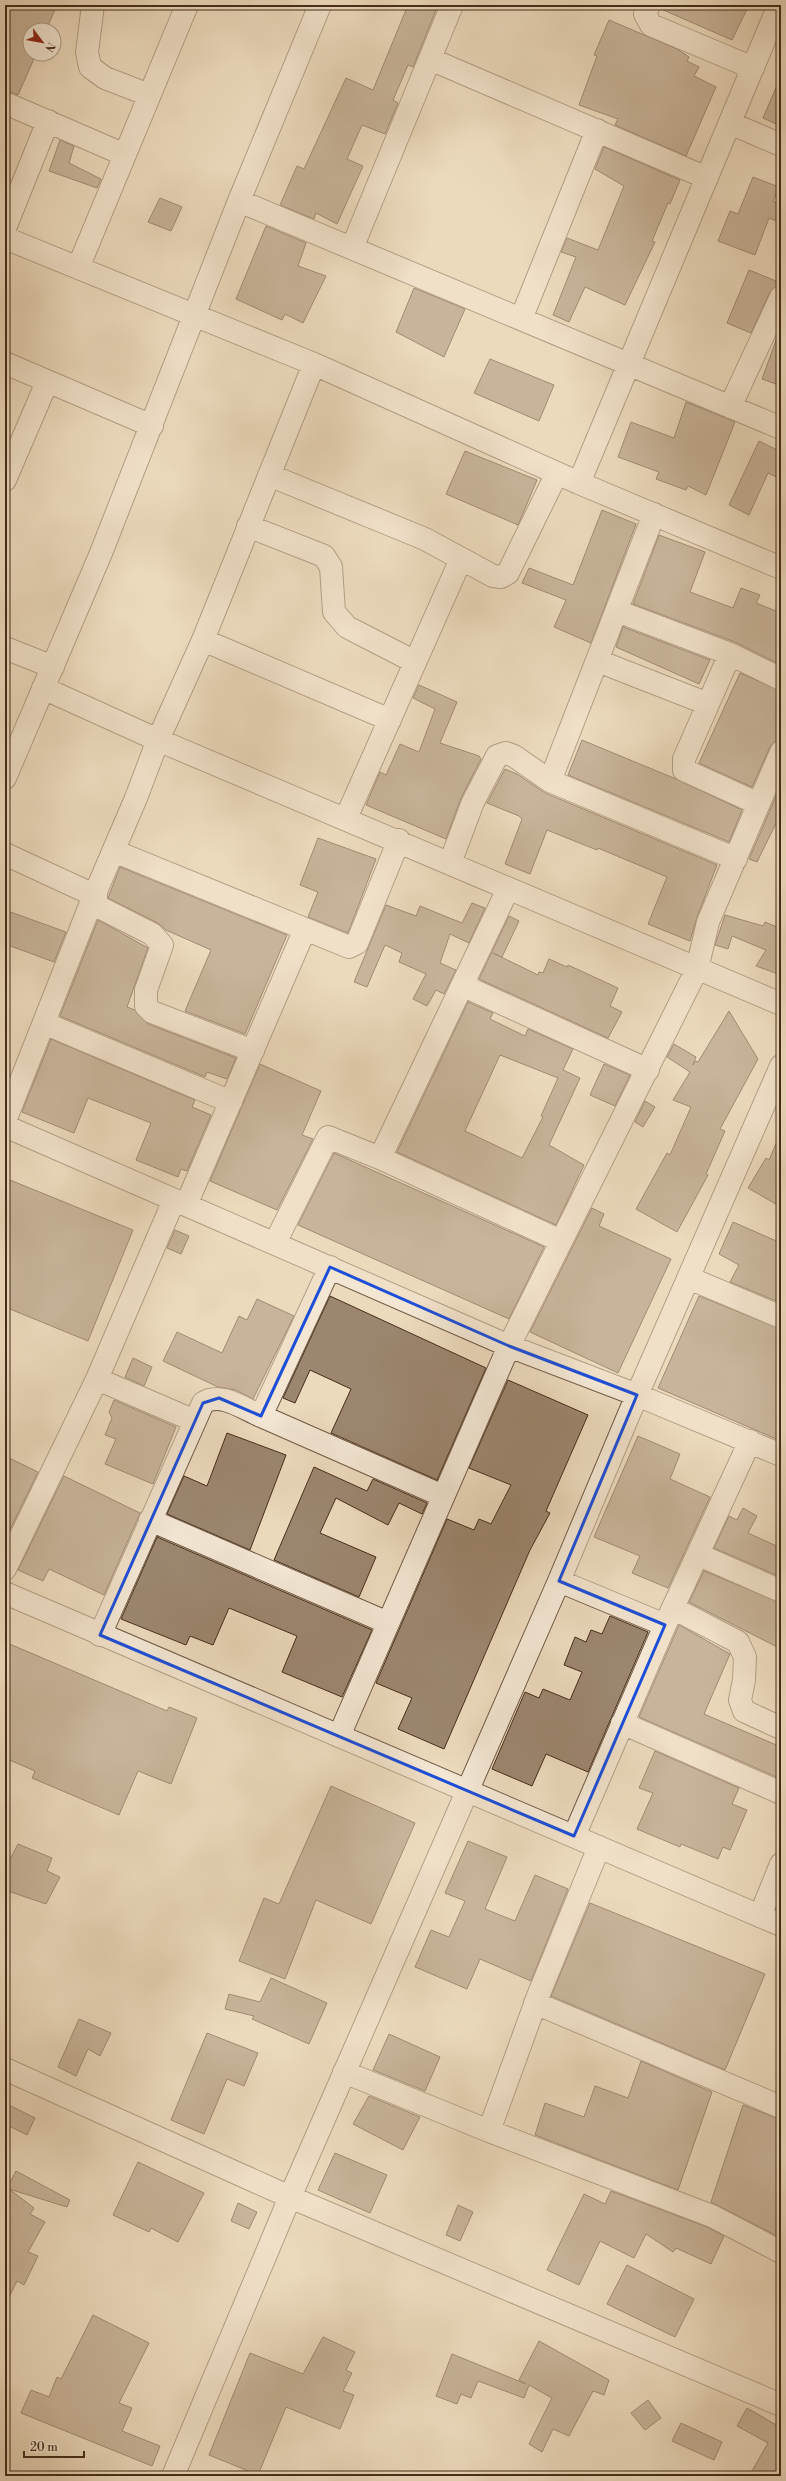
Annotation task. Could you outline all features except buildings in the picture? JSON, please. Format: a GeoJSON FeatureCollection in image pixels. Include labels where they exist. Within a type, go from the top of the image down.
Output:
{"type":"FeatureCollection","features":[{"type":"Feature","properties":{"kind":"street"},"geometry":{"type":"LineString","coordinates":[[93,5],[86,52],[90,66],[105,78],[149,95]]}},
{"type":"Feature","properties":{"kind":"street"},"geometry":{"type":"LineString","coordinates":[[78,268],[186,5]]}},
{"type":"Feature","properties":{"kind":"street"},"geometry":{"type":"LineString","coordinates":[[6,775],[53,667],[152,426],[239,201],[320,5]]}},
{"type":"Feature","properties":{"kind":"street"},"geometry":{"type":"LineString","coordinates":[[352,248],[452,5]]}},
{"type":"Feature","properties":{"kind":"street"},"geometry":{"type":"LineString","coordinates":[[649,5],[645,14],[651,25],[753,68]]}},
{"type":"Feature","properties":{"kind":"street"},"geometry":{"type":"LineString","coordinates":[[579,483],[753,68],[778,12]]}},
{"type":"Feature","properties":{"kind":"street"},"geometry":{"type":"LineString","coordinates":[[430,59],[707,178]]}},
{"type":"Feature","properties":{"kind":"street"},"geometry":{"type":"LineString","coordinates":[[5,103],[125,155]]}},
{"type":"Feature","properties":{"kind":"street"},"geometry":{"type":"LineString","coordinates":[[5,228],[48,122]]}},
{"type":"Feature","properties":{"kind":"street"},"geometry":{"type":"LineString","coordinates":[[730,123],[781,145]]}},
{"type":"Feature","properties":{"kind":"street"},"geometry":{"type":"LineString","coordinates":[[521,319],[597,130]]}},
{"type":"Feature","properties":{"kind":"street"},"geometry":{"type":"LineString","coordinates":[[239,201],[781,428]]}},
{"type":"Feature","properties":{"kind":"street"},"geometry":{"type":"LineString","coordinates":[[5,238],[196,314],[314,364],[579,483],[781,568]]}},
{"type":"Feature","properties":{"kind":"street"},"geometry":{"type":"LineString","coordinates":[[730,407],[781,297]]}},
{"type":"Feature","properties":{"kind":"street"},"geometry":{"type":"LineString","coordinates":[[5,363],[152,426]]}},
{"type":"Feature","properties":{"kind":"street"},"geometry":{"type":"LineString","coordinates":[[5,1120],[158,740],[203,640],[314,364]]}},
{"type":"Feature","properties":{"kind":"street"},"geometry":{"type":"LineString","coordinates":[[5,480],[47,382]]}},
{"type":"Feature","properties":{"kind":"street"},"geometry":{"type":"LineString","coordinates":[[269,475],[425,539],[493,576],[501,577],[508,573],[557,473]]}},
{"type":"Feature","properties":{"kind":"street"},"geometry":{"type":"LineString","coordinates":[[550,781],[654,514]]}},
{"type":"Feature","properties":{"kind":"street"},"geometry":{"type":"LineString","coordinates":[[248,526],[324,556],[331,567],[334,612],[347,627],[415,662]]}},
{"type":"Feature","properties":{"kind":"street"},"geometry":{"type":"LineString","coordinates":[[346,818],[461,559]]}},
{"type":"Feature","properties":{"kind":"street"},"geometry":{"type":"LineString","coordinates":[[617,611],[730,654],[781,679]]}},
{"type":"Feature","properties":{"kind":"street"},"geometry":{"type":"LineString","coordinates":[[203,640],[390,720]]}},
{"type":"Feature","properties":{"kind":"street"},"geometry":{"type":"LineString","coordinates":[[5,648],[53,667]]}},
{"type":"Feature","properties":{"kind":"street"},"geometry":{"type":"LineString","coordinates":[[730,654],[684,759],[684,770],[689,774],[759,804]]}},
{"type":"Feature","properties":{"kind":"street"},"geometry":{"type":"LineString","coordinates":[[598,661],[708,704]]}},
{"type":"Feature","properties":{"kind":"street"},"geometry":{"type":"LineString","coordinates":[[44,688],[158,740],[399,840],[508,889],[781,1004]]}},
{"type":"Feature","properties":{"kind":"street"},"geometry":{"type":"LineString","coordinates":[[339,1736],[509,1346],[648,1070],[697,969],[708,922],[781,752]]}},
{"type":"Feature","properties":{"kind":"street"},"geometry":{"type":"LineString","coordinates":[[450,863],[473,802],[497,756],[506,753],[514,756],[550,781],[736,859]]}},
{"type":"Feature","properties":{"kind":"street"},"geometry":{"type":"LineString","coordinates":[[114,851],[343,945],[349,946],[357,943],[399,840]]}},
{"type":"Feature","properties":{"kind":"street"},"geometry":{"type":"LineString","coordinates":[[5,854],[93,900],[152,934],[162,944],[146,990],[146,1006],[152,1012],[253,1052]]}},
{"type":"Feature","properties":{"kind":"street"},"geometry":{"type":"LineString","coordinates":[[380,1158],[464,986],[508,889]]}},
{"type":"Feature","properties":{"kind":"street"},"geometry":{"type":"LineString","coordinates":[[5,1569],[180,1202],[231,1102],[305,929]]}},
{"type":"Feature","properties":{"kind":"street"},"geometry":{"type":"LineString","coordinates":[[464,986],[648,1070]]}},
{"type":"Feature","properties":{"kind":"street"},"geometry":{"type":"LineString","coordinates":[[44,1023],[231,1102]]}},
{"type":"Feature","properties":{"kind":"street"},"geometry":{"type":"LineString","coordinates":[[173,2476],[290,2197],[559,1581],[781,1066]]}},
{"type":"Feature","properties":{"kind":"street"},"geometry":{"type":"LineString","coordinates":[[5,1126],[509,1346],[638,1395],[781,1455]]}},
{"type":"Feature","properties":{"kind":"street"},"geometry":{"type":"LineString","coordinates":[[275,1244],[328,1137],[380,1158],[561,1241]]}},
{"type":"Feature","properties":{"kind":"street"},"geometry":{"type":"LineString","coordinates":[[261,1416],[330,1267]]}},
{"type":"Feature","properties":{"kind":"street"},"geometry":{"type":"LineString","coordinates":[[689,1278],[781,1317]]}},
{"type":"Feature","properties":{"kind":"street"},"geometry":{"type":"LineString","coordinates":[[96,1379],[196,1421]]}},
{"type":"Feature","properties":{"kind":"street"},"geometry":{"type":"LineString","coordinates":[[100,1635],[203,1403],[210,1398],[219,1398],[443,1496]]}},
{"type":"Feature","properties":{"kind":"street"},"geometry":{"type":"LineString","coordinates":[[574,1836],[669,1617],[699,1555],[750,1441]]}},
{"type":"Feature","properties":{"kind":"street"},"geometry":{"type":"LineString","coordinates":[[150,1520],[388,1623]]}},
{"type":"Feature","properties":{"kind":"street"},"geometry":{"type":"LineString","coordinates":[[699,1555],[781,1591]]}},
{"type":"Feature","properties":{"kind":"street"},"geometry":{"type":"LineString","coordinates":[[559,1581],[669,1617],[738,1642],[745,1657],[744,1680],[740,1700],[744,1711],[781,1728]]}},
{"type":"Feature","properties":{"kind":"street"},"geometry":{"type":"LineString","coordinates":[[5,1593],[100,1635],[781,1925]]}},
{"type":"Feature","properties":{"kind":"street"},"geometry":{"type":"LineString","coordinates":[[622,1723],[781,1793]]}},
{"type":"Feature","properties":{"kind":"street"},"geometry":{"type":"LineString","coordinates":[[489,2131],[535,2003],[599,1847]]}},
{"type":"Feature","properties":{"kind":"street"},"geometry":{"type":"LineString","coordinates":[[760,1916],[781,1864]]}},
{"type":"Feature","properties":{"kind":"street"},"geometry":{"type":"LineString","coordinates":[[535,2003],[781,2107]]}},
{"type":"Feature","properties":{"kind":"street"},"geometry":{"type":"LineString","coordinates":[[5,2069],[290,2197],[781,2404]]}},
{"type":"Feature","properties":{"kind":"street"},"geometry":{"type":"LineString","coordinates":[[344,2072],[489,2131],[706,2213],[781,2252]]}},
{"type":"Feature","properties":{"kind":"highlighted area"},"geometry":{"type":"Polygon","coordinates":[[[330,1267],[509,1346],[637,1395],[559,1581],[665,1625],[574,1836],[100,1635],[203,1403],[219,1398],[261,1416],[330,1267]]]}}]}
